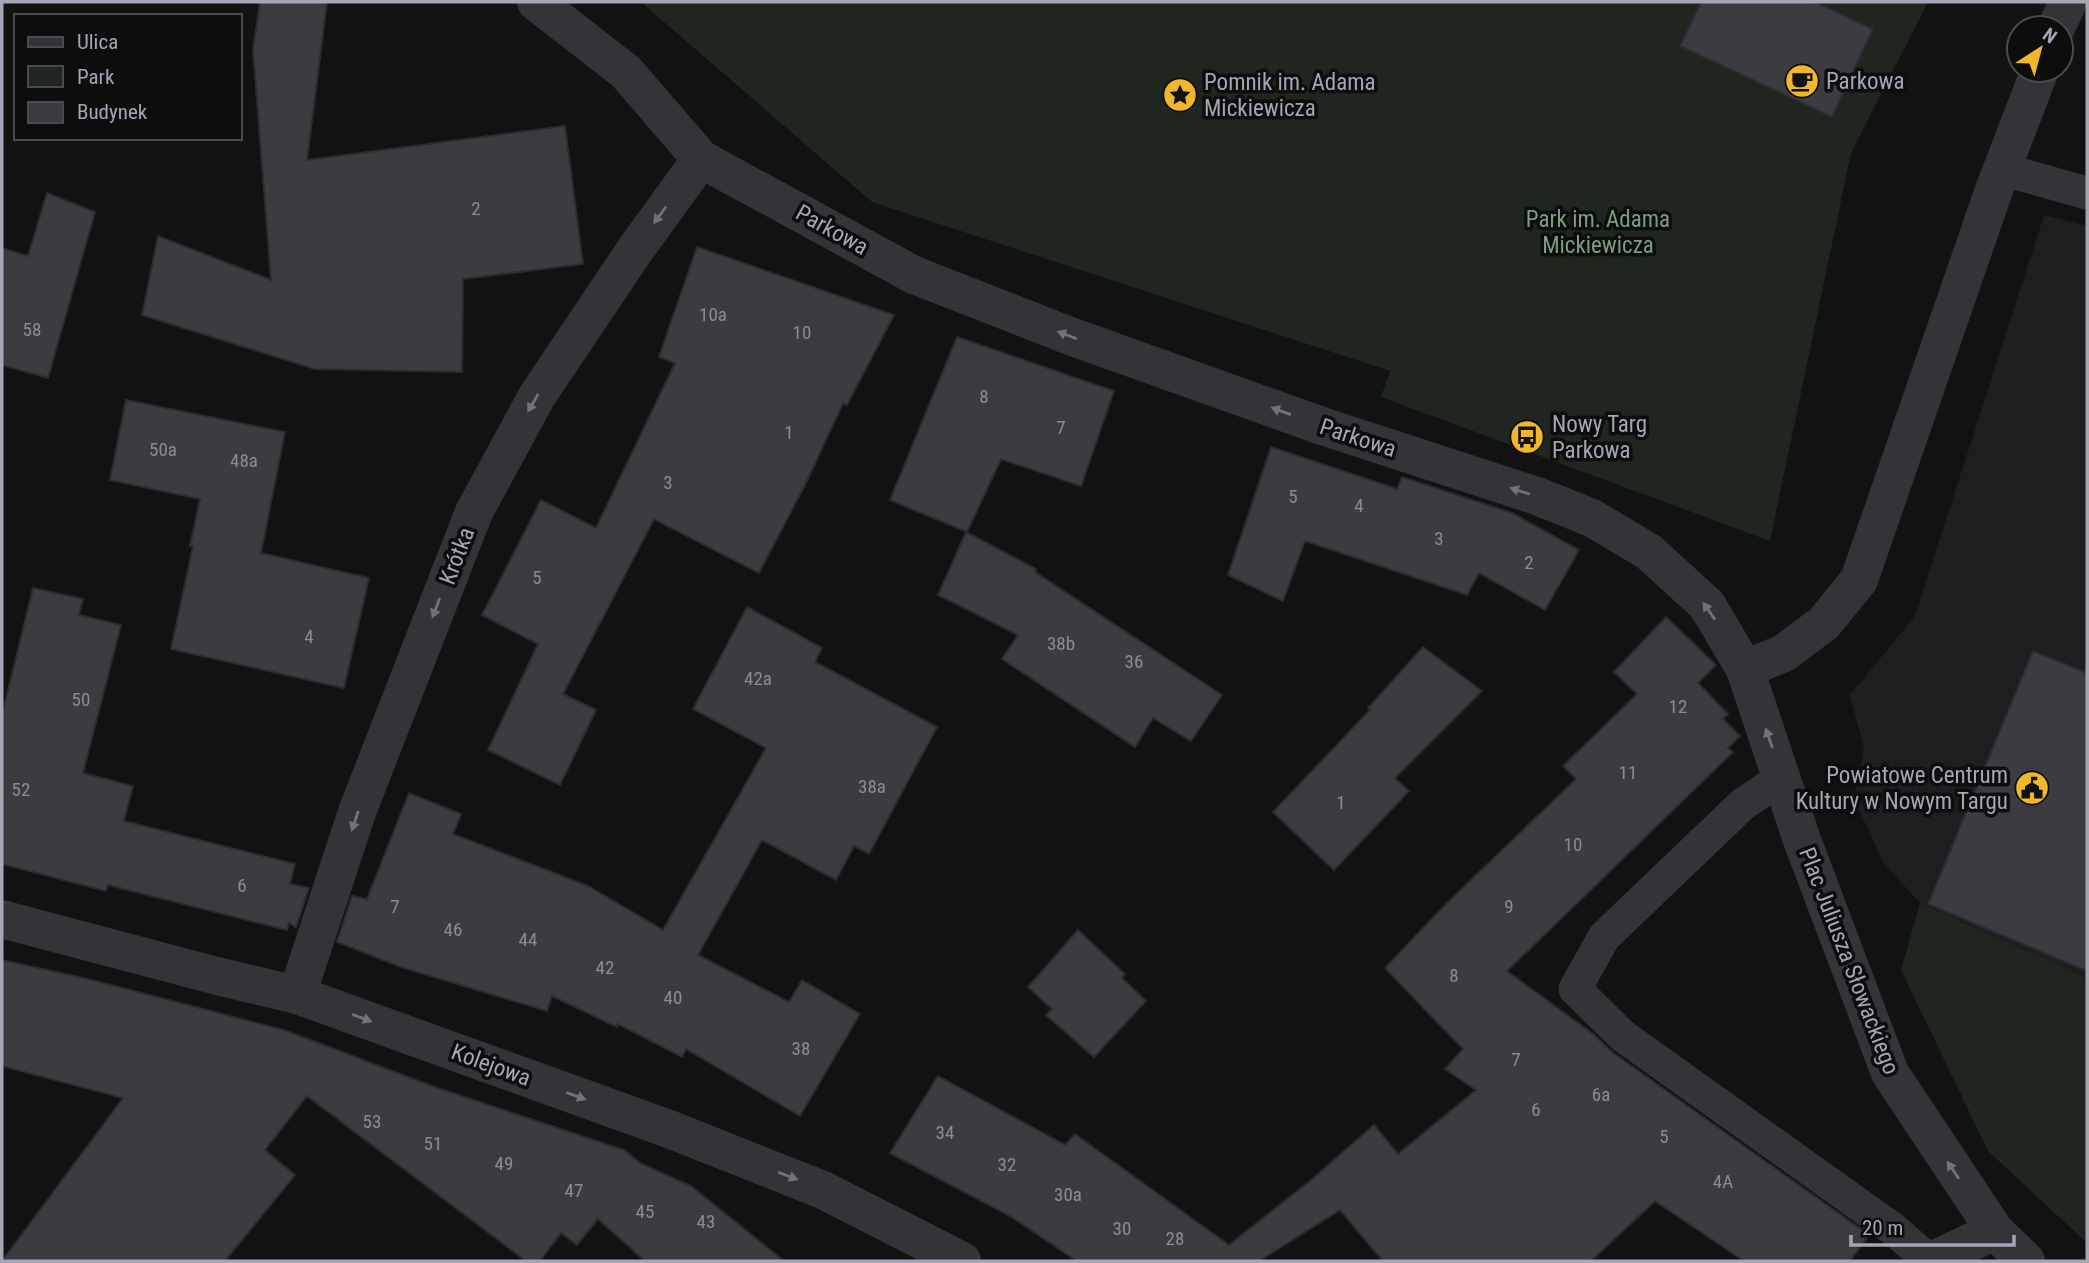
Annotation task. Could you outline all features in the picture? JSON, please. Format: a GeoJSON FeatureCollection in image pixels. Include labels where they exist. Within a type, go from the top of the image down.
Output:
{"type":"FeatureCollection","features":[{"type":"Feature","properties":{"kind":"street","name":"Parkowa"},"geometry":{"type":"LineString","coordinates":[[536,2],[626,72],[701,159],[914,275],[1083,341],[1322,426],[1537,496],[1592,518],[1649,552],[1707,605],[1745,669]]}},
{"type":"Feature","properties":{"kind":"street"},"geometry":{"type":"LineString","coordinates":[[1745,669],[1784,653],[1824,623],[1859,580],[2001,169],[2034,84]]}},
{"type":"Feature","properties":{"kind":"street","name":"Krótka"},"geometry":{"type":"LineString","coordinates":[[298,995],[358,812],[474,512],[537,396],[635,250],[701,159]]}},
{"type":"Feature","properties":{"kind":"street","name":"Plac Juliusza Słowackiego"},"geometry":{"type":"LineString","coordinates":[[1745,669],[1802,841],[1890,1073],[1995,1231],[2026,1261]]}},
{"type":"Feature","properties":{"kind":"street","name":"Kolejowa"},"geometry":{"type":"LineString","coordinates":[[2,919],[298,995],[669,1129],[823,1190],[962,1261]]}},
{"type":"Feature","properties":{"kind":"street"},"geometry":{"type":"LineString","coordinates":[[1930,1261],[1995,1231]]}},
{"type":"Feature","properties":{"kind":"lane"},"geometry":{"type":"LineString","coordinates":[[2001,169],[2087,193]]}},
{"type":"Feature","properties":{"kind":"lane"},"geometry":{"type":"LineString","coordinates":[[1783,778],[1743,804],[1604,937],[1575,989],[1623,1036],[1893,1229],[1930,1261]]}},
{"type":"Feature","properties":{"kind":"shaded area"},"geometry":{"type":"Polygon","coordinates":[[[2044,215],[2087,226],[2087,978],[1920,903],[1884,864],[1854,799],[1864,749],[1850,695],[1915,616],[2044,215]]]}},
{"type":"Feature","properties":{"kind":"green space","name":"Park im. Adama Mickiewicza"},"geometry":{"type":"Polygon","coordinates":[[[641,2],[1928,2],[1851,153],[1770,541],[1381,397],[1390,371],[872,202],[641,2]]]}},
{"type":"Feature","properties":{"kind":"green space"},"geometry":{"type":"Polygon","coordinates":[[[1920,903],[2087,978],[2087,1243],[1988,1151],[1901,970],[1920,903]]]}},
{"type":"Feature","properties":{"kind":"building"},"geometry":{"type":"Polygon","coordinates":[[[260,2],[327,2],[307,160],[565,126],[583,264],[463,279],[462,372],[315,369],[142,315],[158,236],[271,280],[253,49],[260,2]]]}},
{"type":"Feature","properties":{"kind":"building","name":"Parkowa"},"geometry":{"type":"Polygon","coordinates":[[[1701,2],[1815,2],[1873,29],[1832,117],[1680,46],[1701,2]]]}},
{"type":"Feature","properties":{"kind":"building"},"geometry":{"type":"Polygon","coordinates":[[[47,193],[95,212],[48,378],[2,365],[2,248],[28,256],[47,193]]]}},
{"type":"Feature","properties":{"kind":"building"},"geometry":{"type":"Polygon","coordinates":[[[697,247],[894,315],[847,405],[843,403],[807,481],[759,573],[654,519],[563,694],[596,710],[560,785],[488,750],[538,644],[482,615],[541,500],[596,528],[675,363],[659,357],[697,247]]]}},
{"type":"Feature","properties":{"kind":"building"},"geometry":{"type":"Polygon","coordinates":[[[957,337],[1114,391],[1081,486],[1001,459],[967,532],[890,500],[957,337]]]}},
{"type":"Feature","properties":{"kind":"building"},"geometry":{"type":"Polygon","coordinates":[[[126,400],[285,432],[261,553],[369,578],[344,688],[171,649],[200,499],[110,480],[126,400]]]}},
{"type":"Feature","properties":{"kind":"building"},"geometry":{"type":"Polygon","coordinates":[[[1271,447],[1397,489],[1402,477],[1512,513],[1579,550],[1545,610],[1479,573],[1467,595],[1305,541],[1283,601],[1228,575],[1271,447]]]}},
{"type":"Feature","properties":{"kind":"building"},"geometry":{"type":"Polygon","coordinates":[[[966,532],[1036,569],[1035,572],[1222,695],[1191,741],[1153,718],[1135,747],[1002,659],[1018,635],[938,595],[966,532]]]}},
{"type":"Feature","properties":{"kind":"building"},"geometry":{"type":"Polygon","coordinates":[[[33,588],[83,599],[79,615],[121,625],[83,773],[133,786],[124,821],[295,864],[290,884],[309,888],[296,927],[289,923],[287,930],[108,885],[106,891],[2,864],[2,715],[33,588]]]}},
{"type":"Feature","properties":{"kind":"building"},"geometry":{"type":"Polygon","coordinates":[[[747,607],[822,648],[815,662],[937,727],[869,854],[854,846],[836,880],[762,840],[698,955],[789,1002],[802,980],[860,1014],[800,1116],[686,1049],[682,1057],[618,1024],[617,1027],[552,996],[547,1011],[401,967],[337,942],[352,896],[367,899],[409,793],[461,814],[453,834],[588,886],[663,930],[766,748],[693,709],[747,607]]]}},
{"type":"Feature","properties":{"kind":"building"},"geometry":{"type":"Polygon","coordinates":[[[1666,617],[1716,665],[1698,683],[1728,714],[1723,719],[1740,736],[1728,748],[1733,752],[1507,971],[1593,1034],[1612,1052],[1869,1235],[1850,1261],[1744,1261],[1655,1201],[1591,1261],[1383,1261],[1340,1210],[1259,1261],[1077,1261],[1010,1216],[890,1153],[938,1076],[1065,1145],[1075,1134],[1229,1245],[1310,1181],[1374,1125],[1398,1154],[1476,1090],[1445,1069],[1463,1049],[1385,968],[1447,903],[1576,779],[1563,766],[1637,694],[1614,672],[1666,617]]]}},
{"type":"Feature","properties":{"kind":"building"},"geometry":{"type":"Polygon","coordinates":[[[1423,647],[1482,691],[1395,778],[1409,791],[1334,870],[1273,812],[1371,709],[1368,708],[1423,647]]]}},
{"type":"Feature","properties":{"kind":"building","name":"Powiatowe Centrum Kultury w Nowym Targu"},"geometry":{"type":"Polygon","coordinates":[[[2033,651],[2087,673],[2087,971],[1928,904],[2033,651]]]}},
{"type":"Feature","properties":{"kind":"building"},"geometry":{"type":"Polygon","coordinates":[[[1078,930],[1125,974],[1122,978],[1146,1001],[1094,1057],[1046,1015],[1052,1009],[1028,987],[1078,930]]]}},
{"type":"Feature","properties":{"kind":"building"},"geometry":{"type":"Polygon","coordinates":[[[2,960],[88,979],[284,1030],[432,1086],[624,1150],[640,1163],[691,1186],[784,1261],[645,1261],[598,1219],[577,1245],[561,1233],[540,1261],[526,1261],[307,1096],[265,1150],[295,1175],[225,1261],[2,1261],[123,1098],[2,1066],[2,960]]]}},
{"type":"Feature","properties":{"kind":"place","name":"Parkowa"},"geometry":{"type":"Point","coordinates":[1802,81]}},
{"type":"Feature","properties":{"kind":"place","name":"Pomnik im. Adama Mickiewicza"},"geometry":{"type":"Point","coordinates":[1180,95]}},
{"type":"Feature","properties":{"kind":"place","name":"Nowy Targ Parkowa"},"geometry":{"type":"Point","coordinates":[1527,437]}},
{"type":"Feature","properties":{"kind":"place","name":"Powiatowe Centrum Kultury w Nowym Targu"},"geometry":{"type":"Point","coordinates":[2032,788]}}]}
